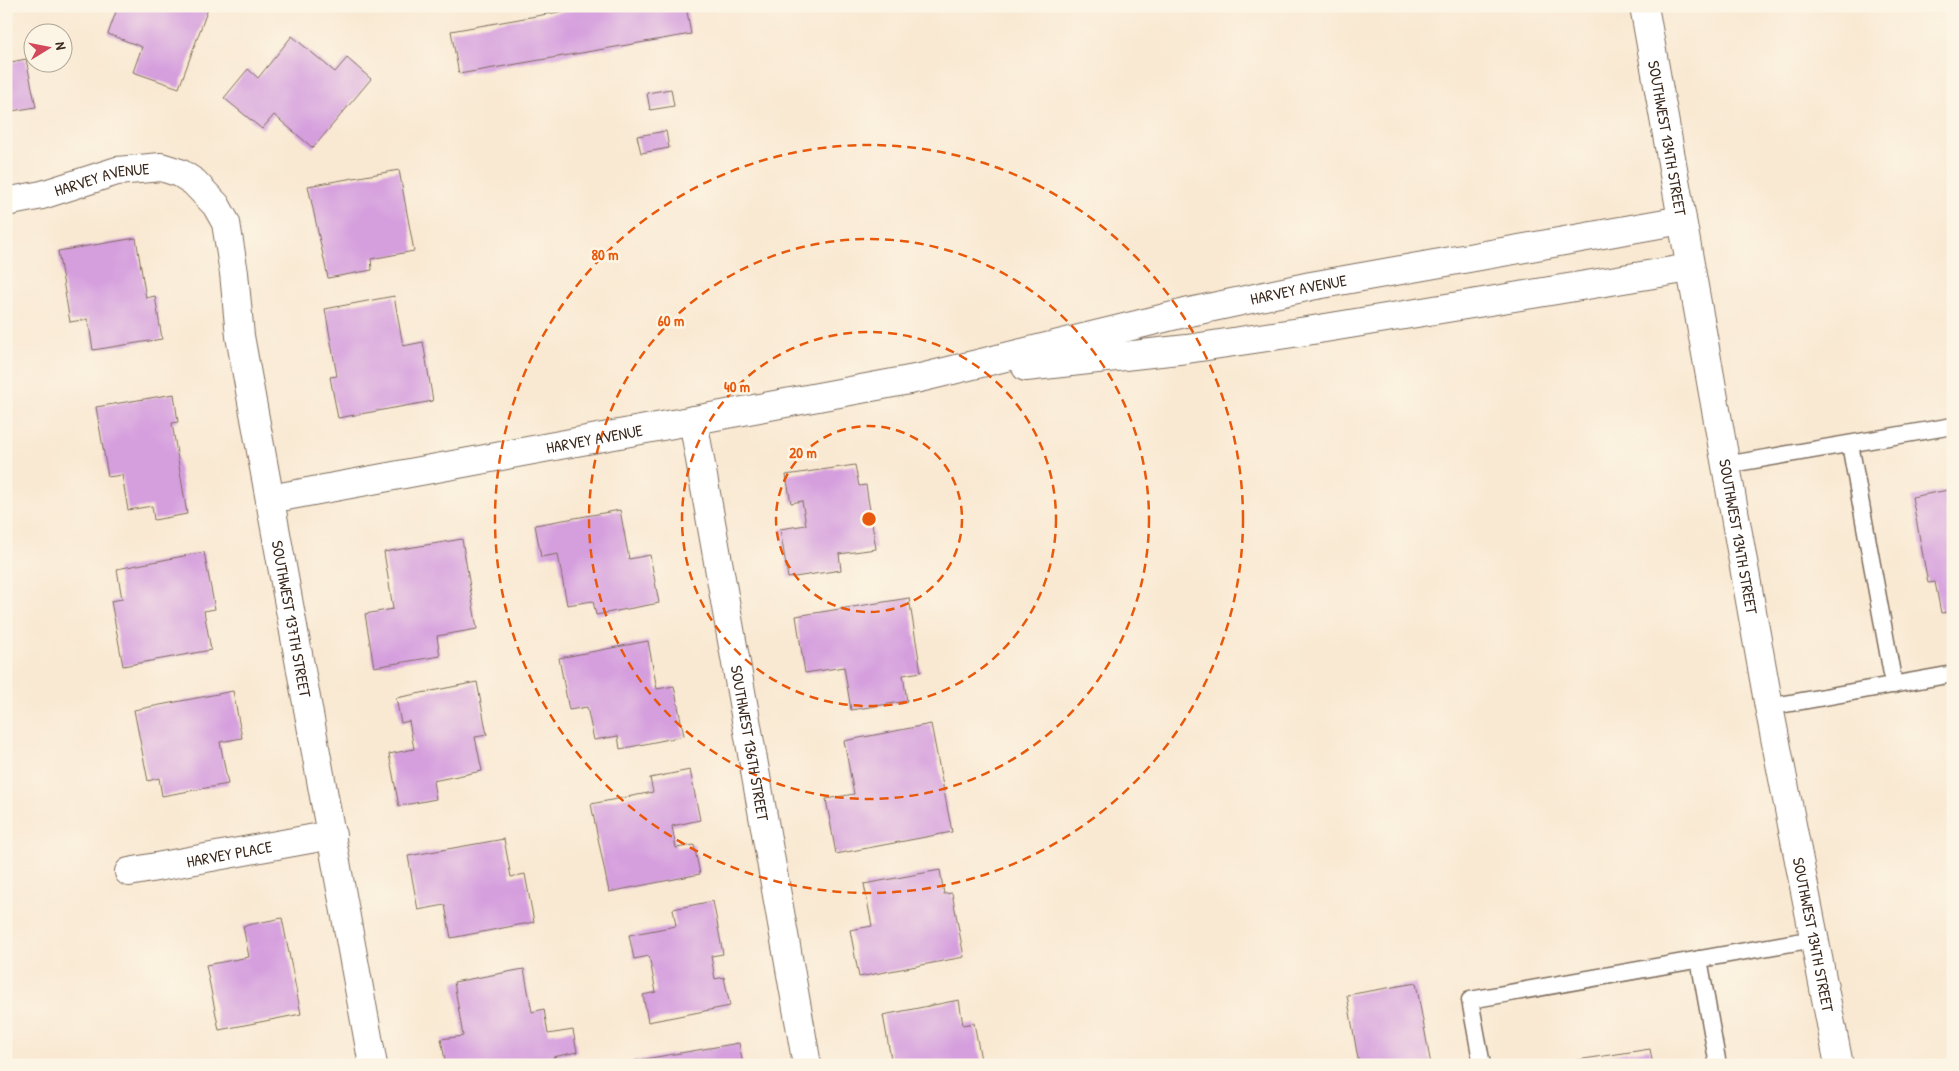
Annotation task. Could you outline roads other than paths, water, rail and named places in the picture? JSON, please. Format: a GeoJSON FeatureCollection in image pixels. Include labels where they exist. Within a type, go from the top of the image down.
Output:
{"type":"FeatureCollection","features":[{"type":"Feature","properties":{"kind":"street","name":"SOUTHWEST 134TH STREET"},"geometry":{"type":"LineString","coordinates":[[1644,6],[1769,707],[1839,1065]]}},
{"type":"Feature","properties":{"kind":"street","name":"HARVEY AVENUE"},"geometry":{"type":"LineString","coordinates":[[6,202],[42,196],[117,171],[161,167],[180,173],[194,182]]}},
{"type":"Feature","properties":{"kind":"street","name":"SOUTHWEST 137TH STREET"},"geometry":{"type":"LineString","coordinates":[[194,182],[216,205],[226,223],[234,273],[240,336],[332,835],[372,1065]]}},
{"type":"Feature","properties":{"kind":"street","name":"HARVEY AVENUE"},"geometry":{"type":"LineString","coordinates":[[270,499],[920,378],[1185,313],[1301,288],[1682,220]]}},
{"type":"Feature","properties":{"kind":"street","name":"HARVEY AVENUE"},"geometry":{"type":"LineString","coordinates":[[920,378],[1188,349],[1690,268]]}},
{"type":"Feature","properties":{"kind":"street","name":"SOUTHWEST 136TH STREET"},"geometry":{"type":"LineString","coordinates":[[693,420],[807,1065]]}},
{"type":"Feature","properties":{"kind":"street","name":"HARVEY PLACE"},"geometry":{"type":"LineString","coordinates":[[128,872],[332,835]]}},
{"type":"Feature","properties":{"kind":"lane"},"geometry":{"type":"LineString","coordinates":[[1725,465],[1953,426]]}},
{"type":"Feature","properties":{"kind":"lane"},"geometry":{"type":"LineString","coordinates":[[1850,444],[1894,684]]}},
{"type":"Feature","properties":{"kind":"lane"},"geometry":{"type":"LineString","coordinates":[[1769,707],[1953,674]]}},
{"type":"Feature","properties":{"kind":"lane"},"geometry":{"type":"LineString","coordinates":[[1482,1065],[1470,1000],[1814,939]]}},
{"type":"Feature","properties":{"kind":"lane"},"geometry":{"type":"LineString","coordinates":[[1700,959],[1718,1065]]}}]}
